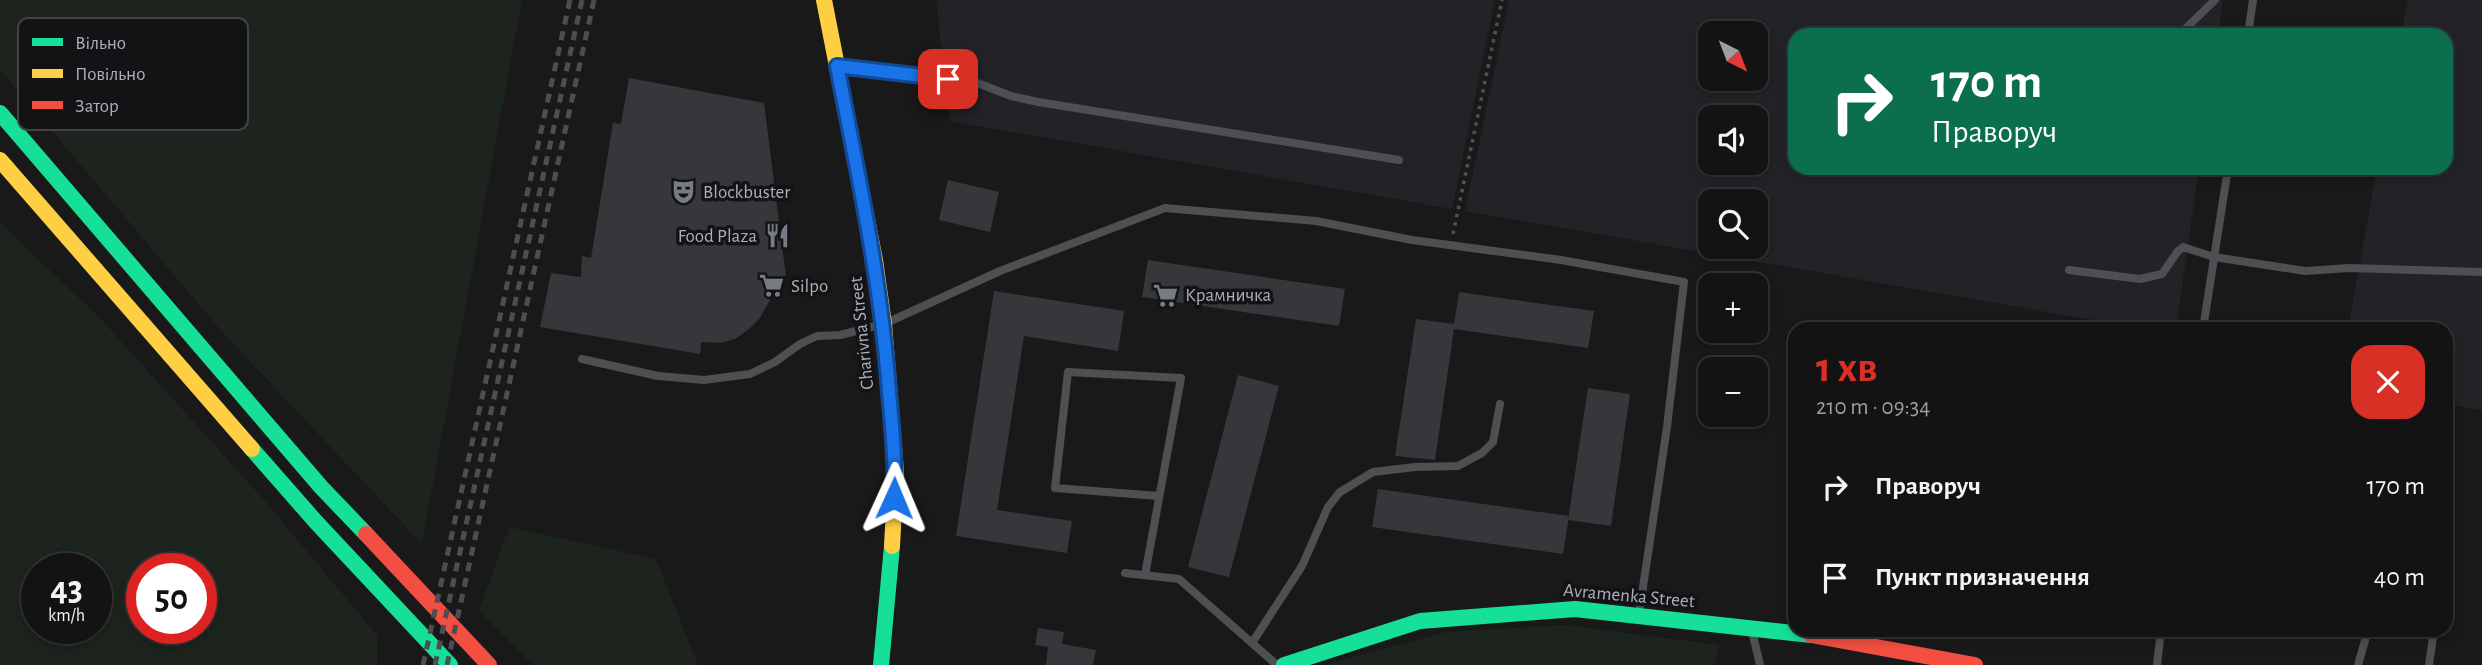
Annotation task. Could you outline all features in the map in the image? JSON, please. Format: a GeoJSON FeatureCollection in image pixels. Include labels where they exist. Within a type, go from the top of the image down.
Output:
{"type":"FeatureCollection","features":[{"type":"Feature","properties":{"kind":"main road","name":"Charivna Street"},"geometry":{"type":"LineString","coordinates":[[824,0],[875,260],[884,324],[896,472],[890,578],[881,665]]}},
{"type":"Feature","properties":{"kind":"main road"},"geometry":{"type":"LineString","coordinates":[[0,113],[321,487],[489,665]]}},
{"type":"Feature","properties":{"kind":"main road"},"geometry":{"type":"LineString","coordinates":[[0,160],[316,522],[450,665]]}},
{"type":"Feature","properties":{"kind":"main road","name":"Avramenka Street"},"geometry":{"type":"LineString","coordinates":[[1284,665],[1420,621],[1574,609],[1788,632]]}},
{"type":"Feature","properties":{"kind":"main road","name":"Avramenka Street"},"geometry":{"type":"LineString","coordinates":[[1820,637],[1975,665]]}},
{"type":"Feature","properties":{"kind":"lane"},"geometry":{"type":"LineString","coordinates":[[2186,28],[2215,0]]}},
{"type":"Feature","properties":{"kind":"lane"},"geometry":{"type":"LineString","coordinates":[[2249,28],[2253,0]]}},
{"type":"Feature","properties":{"kind":"lane"},"geometry":{"type":"LineString","coordinates":[[837,66],[975,82],[1011,96],[1038,102],[1399,160]]}},
{"type":"Feature","properties":{"kind":"lane"},"geometry":{"type":"LineString","coordinates":[[2204,322],[2227,175]]}},
{"type":"Feature","properties":{"kind":"lane"},"geometry":{"type":"LineString","coordinates":[[582,359],[658,376],[704,380],[750,374],[817,336],[840,335],[884,324],[1000,271],[1165,208],[1316,221],[1684,282],[1667,427],[1639,616]]}},
{"type":"Feature","properties":{"kind":"lane"},"geometry":{"type":"LineString","coordinates":[[2068,270],[2140,279],[2162,274],[2183,247],[2214,257],[2305,271],[2349,268],[2482,272]]}},
{"type":"Feature","properties":{"kind":"lane"},"geometry":{"type":"LineString","coordinates":[[1145,575],[1181,379],[1068,372],[1055,488],[1159,496]]}},
{"type":"Feature","properties":{"kind":"lane"},"geometry":{"type":"LineString","coordinates":[[1252,643],[1302,566],[1328,507],[1340,492],[1373,472],[1458,466],[1482,453],[1493,442],[1500,404]]}},
{"type":"Feature","properties":{"kind":"lane"},"geometry":{"type":"LineString","coordinates":[[1125,573],[1179,579],[1277,665]]}},
{"type":"Feature","properties":{"kind":"lane"},"geometry":{"type":"LineString","coordinates":[[1751,628],[1760,665]]}},
{"type":"Feature","properties":{"kind":"lane"},"geometry":{"type":"LineString","coordinates":[[2157,665],[2160,637]]}},
{"type":"Feature","properties":{"kind":"lane"},"geometry":{"type":"LineString","coordinates":[[2358,665],[2366,637]]}},
{"type":"Feature","properties":{"kind":"lane"},"geometry":{"type":"LineString","coordinates":[[2429,665],[2433,637]]}},
{"type":"Feature","properties":{"kind":"path"},"geometry":{"type":"LineString","coordinates":[[1451,245],[1502,0]]}},
{"type":"Feature","properties":{"kind":"shaded area"},"geometry":{"type":"Polygon","coordinates":[[[0,0],[522,0],[422,544],[224,334],[51,130],[248,130],[248,18],[18,18],[18,91],[0,70],[0,0]]]}},
{"type":"Feature","properties":{"kind":"shaded area"},"geometry":{"type":"Polygon","coordinates":[[[936,0],[1495,0],[1452,209],[950,121],[936,0]]]}},
{"type":"Feature","properties":{"kind":"shaded area"},"geometry":{"type":"Polygon","coordinates":[[[1509,0],[2223,0],[2219,28],[1788,28],[1788,175],[2198,175],[2177,322],[2105,322],[1742,259],[1768,259],[1768,189],[1698,189],[1698,251],[1465,211],[1509,0]]]}},
{"type":"Feature","properties":{"kind":"shaded area"},"geometry":{"type":"Polygon","coordinates":[[[2408,0],[2482,0],[2482,410],[2453,405],[2453,322],[2349,322],[2376,175],[2453,175],[2453,28],[2402,28],[2408,0]]]}},
{"type":"Feature","properties":{"kind":"shaded area"},"geometry":{"type":"Polygon","coordinates":[[[0,223],[101,319],[265,501],[377,635],[377,665],[0,665],[0,223]]]}},
{"type":"Feature","properties":{"kind":"shaded area"},"geometry":{"type":"Polygon","coordinates":[[[509,527],[656,559],[698,665],[533,665],[479,611],[509,527]]]}},
{"type":"Feature","properties":{"kind":"shaded area"},"geometry":{"type":"Polygon","coordinates":[[[1565,625],[1719,645],[1715,665],[1324,665],[1446,632],[1565,625]]]}},
{"type":"Feature","properties":{"kind":"building"},"geometry":{"type":"Polygon","coordinates":[[[629,78],[764,103],[786,277],[774,277],[770,300],[760,318],[749,329],[735,339],[720,343],[701,342],[700,354],[540,327],[551,273],[581,277],[582,256],[591,258],[613,123],[621,124],[629,78]]]}},
{"type":"Feature","properties":{"kind":"building"},"geometry":{"type":"Polygon","coordinates":[[[948,180],[999,192],[990,232],[939,220],[948,180]]]}},
{"type":"Feature","properties":{"kind":"building"},"geometry":{"type":"Polygon","coordinates":[[[1148,260],[1345,289],[1339,326],[1142,297],[1148,260]]]}},
{"type":"Feature","properties":{"kind":"building"},"geometry":{"type":"Polygon","coordinates":[[[994,291],[1124,311],[1118,351],[1024,336],[997,510],[1072,521],[1067,553],[956,536],[994,291]]]}},
{"type":"Feature","properties":{"kind":"building"},"geometry":{"type":"Polygon","coordinates":[[[1459,292],[1594,311],[1588,348],[1454,329],[1435,460],[1395,456],[1416,319],[1454,324],[1459,292]]]}},
{"type":"Feature","properties":{"kind":"building"},"geometry":{"type":"Polygon","coordinates":[[[1238,375],[1279,386],[1229,577],[1188,567],[1238,375]]]}},
{"type":"Feature","properties":{"kind":"building"},"geometry":{"type":"Polygon","coordinates":[[[1588,388],[1630,394],[1611,526],[1568,520],[1588,388]]]}},
{"type":"Feature","properties":{"kind":"building"},"geometry":{"type":"Polygon","coordinates":[[[1378,489],[1569,516],[1563,554],[1372,527],[1378,489]]]}},
{"type":"Feature","properties":{"kind":"building"},"geometry":{"type":"Polygon","coordinates":[[[1038,628],[1064,632],[1062,644],[1096,650],[1093,665],[1046,665],[1048,647],[1035,645],[1038,628]]]}},
{"type":"Feature","properties":{"kind":"railway"},"geometry":{"type":"LineString","coordinates":[[423,665],[570,0]]}},
{"type":"Feature","properties":{"kind":"railway"},"geometry":{"type":"LineString","coordinates":[[435,665],[582,0]]}},
{"type":"Feature","properties":{"kind":"railway"},"geometry":{"type":"LineString","coordinates":[[447,665],[594,0]]}},
{"type":"Feature","properties":{"kind":"traffic: fast"},"geometry":{"type":"LineString","coordinates":[[0,113],[321,487],[366,534]]}},
{"type":"Feature","properties":{"kind":"traffic: fast"},"geometry":{"type":"LineString","coordinates":[[252,449],[316,522],[450,665]]}},
{"type":"Feature","properties":{"kind":"traffic: fast"},"geometry":{"type":"LineString","coordinates":[[881,665],[892,546]]}},
{"type":"Feature","properties":{"kind":"traffic: fast"},"geometry":{"type":"LineString","coordinates":[[1284,665],[1420,621],[1575,609],[1788,632]]}},
{"type":"Feature","properties":{"kind":"traffic: slow"},"geometry":{"type":"LineString","coordinates":[[824,0],[875,260],[884,324],[896,472],[892,546]]}},
{"type":"Feature","properties":{"kind":"traffic: slow"},"geometry":{"type":"LineString","coordinates":[[0,160],[252,449]]}},
{"type":"Feature","properties":{"kind":"traffic: jam"},"geometry":{"type":"LineString","coordinates":[[366,534],[489,665]]}},
{"type":"Feature","properties":{"kind":"traffic: jam"},"geometry":{"type":"LineString","coordinates":[[1822,637],[1975,665]]}},
{"type":"Feature","properties":{"kind":"place","name":"Blockbuster"},"geometry":{"type":"Point","coordinates":[683,192]}},
{"type":"Feature","properties":{"kind":"place","name":"Food Plaza"},"geometry":{"type":"Point","coordinates":[777,236]}},
{"type":"Feature","properties":{"kind":"place","name":"Silpo"},"geometry":{"type":"Point","coordinates":[771,286]}},
{"type":"Feature","properties":{"kind":"place","name":"Крамничка"},"geometry":{"type":"Point","coordinates":[1165,295]}},
{"type":"Feature","properties":{"kind":"route"},"geometry":{"type":"LineString","coordinates":[[894,498],[896,472],[884,324],[875,260],[837,66],[948,79]]}}]}
